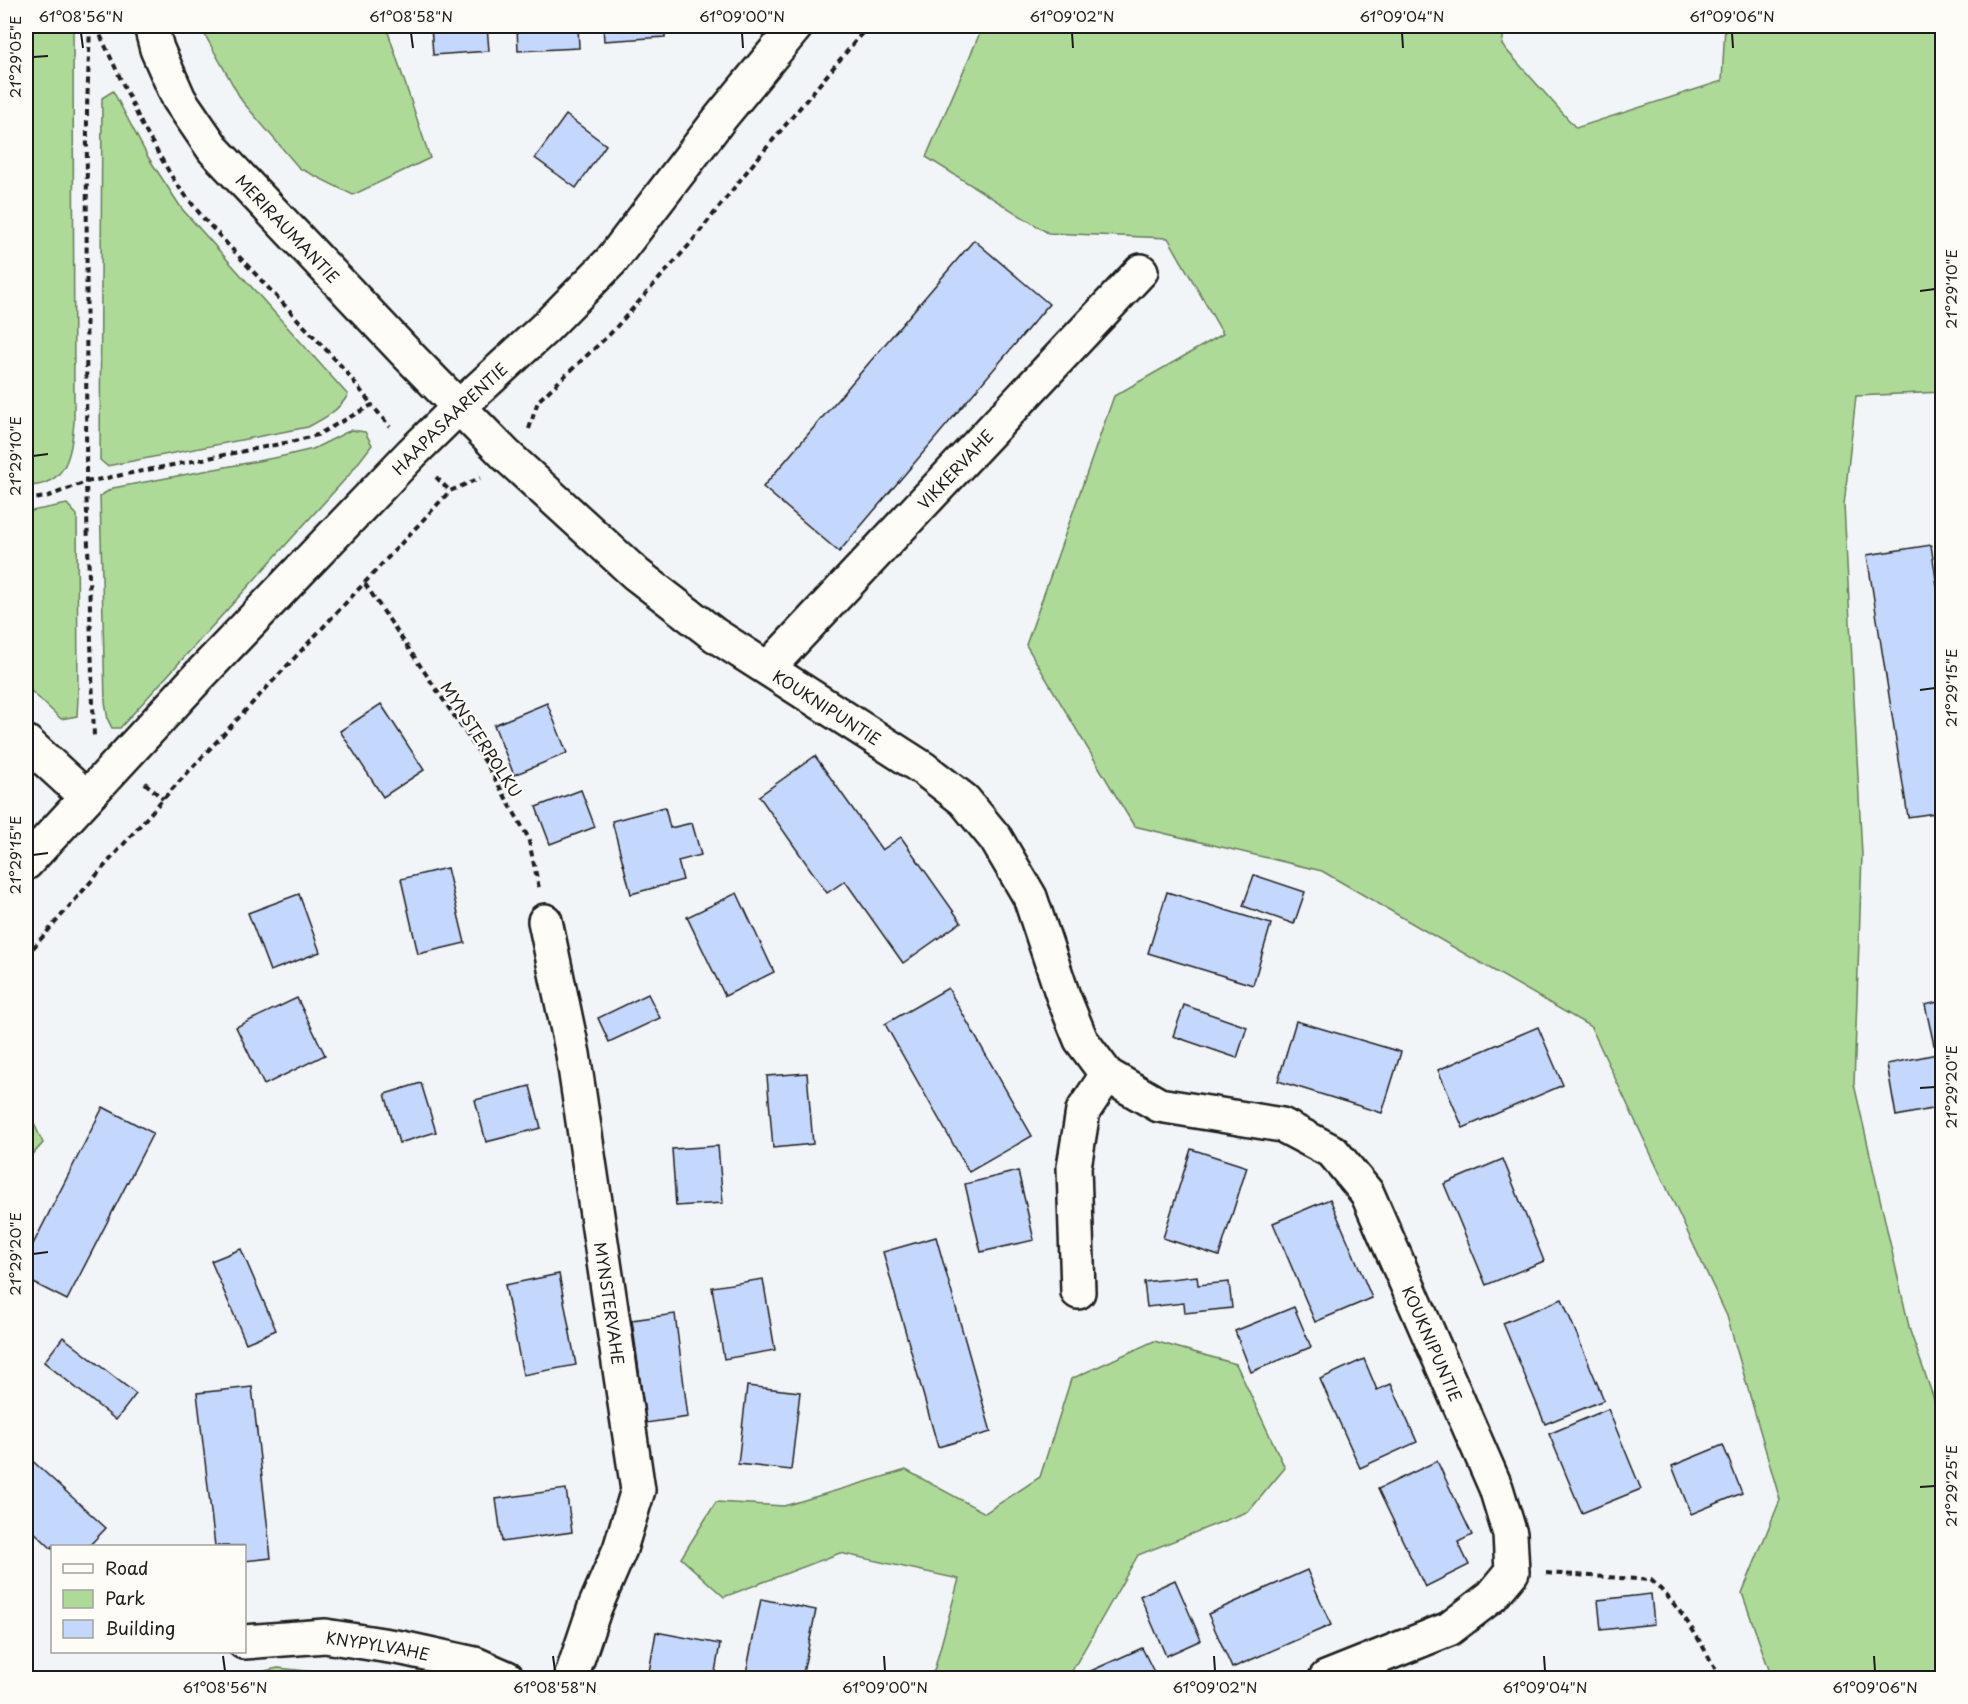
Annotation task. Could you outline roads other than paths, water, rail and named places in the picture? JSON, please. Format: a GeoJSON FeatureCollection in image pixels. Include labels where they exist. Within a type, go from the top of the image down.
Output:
{"type":"FeatureCollection","features":[{"type":"Feature","properties":{"kind":"street","name":"MERIRAUMANTIE"},"geometry":{"type":"LineString","coordinates":[[151,26],[157,49],[179,99],[214,150],[459,407]]}},
{"type":"Feature","properties":{"kind":"street","name":"HAAPASAARENTIE"},"geometry":{"type":"LineString","coordinates":[[26,862],[412,453],[546,327],[611,261],[721,117],[796,26]]}},
{"type":"Feature","properties":{"kind":"street","name":"VIKKERVAHE"},"geometry":{"type":"LineString","coordinates":[[768,668],[1141,271]]}},
{"type":"Feature","properties":{"kind":"street","name":"KOUKNIPUNTIE"},"geometry":{"type":"LineString","coordinates":[[459,407],[506,455],[636,574],[715,635],[924,769],[964,800],[996,839],[1030,897],[1081,1040],[1107,1075],[1159,1105],[1282,1125],[1333,1152],[1367,1193],[1496,1488],[1510,1534],[1512,1572],[1492,1596],[1449,1629],[1326,1678]]}},
{"type":"Feature","properties":{"kind":"street"},"geometry":{"type":"LineString","coordinates":[[26,742],[86,798]]}},
{"type":"Feature","properties":{"kind":"street","name":"MYNSTERVAHE"},"geometry":{"type":"LineString","coordinates":[[545,921],[573,1054],[638,1490],[620,1548],[595,1607],[571,1678]]}},
{"type":"Feature","properties":{"kind":"street"},"geometry":{"type":"LineString","coordinates":[[1078,1292],[1074,1167],[1083,1111],[1107,1075]]}},
{"type":"Feature","properties":{"kind":"street","name":"KNYPYLVAHE"},"geometry":{"type":"LineString","coordinates":[[246,1642],[325,1636],[402,1648],[475,1664],[507,1678]]}}]}
